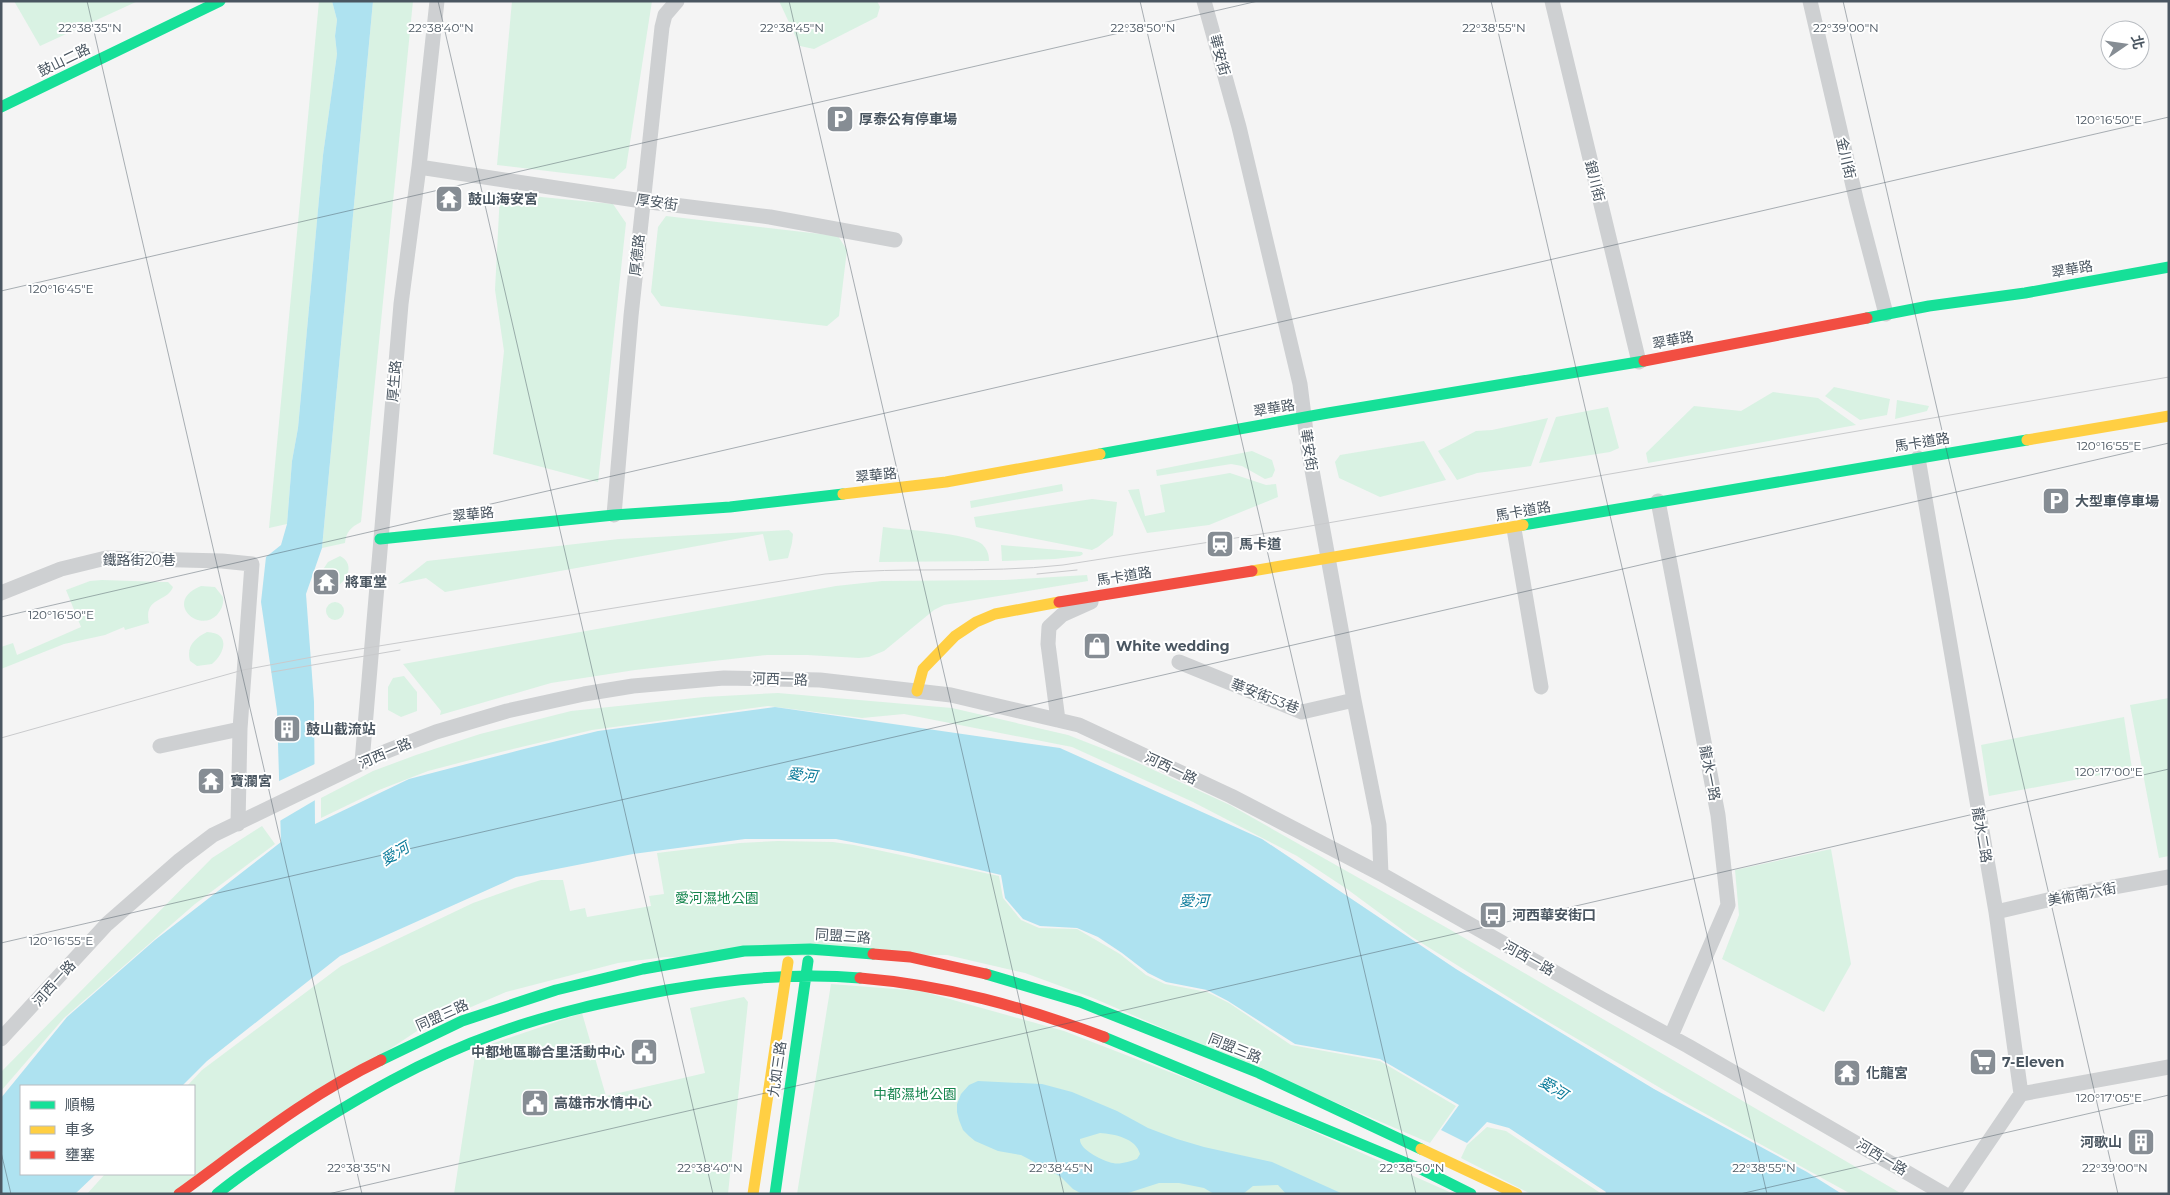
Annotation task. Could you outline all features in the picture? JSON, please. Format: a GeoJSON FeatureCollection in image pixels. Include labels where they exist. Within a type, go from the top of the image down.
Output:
{"type":"FeatureCollection","features":[{"type":"Feature","properties":{"kind":"street","name":"鼓山二路"},"geometry":{"type":"LineString","coordinates":[[1,107],[220,1]]}},
{"type":"Feature","properties":{"kind":"street","name":"厚生路"},"geometry":{"type":"LineString","coordinates":[[362,762],[401,304],[438,1]]}},
{"type":"Feature","properties":{"kind":"street","name":"厚德路"},"geometry":{"type":"LineString","coordinates":[[614,515],[642,201],[662,27],[665,15],[677,1]]}},
{"type":"Feature","properties":{"kind":"street","name":"華安街"},"geometry":{"type":"LineString","coordinates":[[1204,1],[1239,127],[1300,384],[1308,448],[1379,825],[1381,874]]}},
{"type":"Feature","properties":{"kind":"street","name":"銀川街"},"geometry":{"type":"LineString","coordinates":[[1552,1],[1639,362]]}},
{"type":"Feature","properties":{"kind":"street","name":"金川街"},"geometry":{"type":"LineString","coordinates":[[1810,1],[1857,203],[1886,314]]}},
{"type":"Feature","properties":{"kind":"street","name":"厚安街"},"geometry":{"type":"LineString","coordinates":[[419,167],[642,201],[770,217],[895,240]]}},
{"type":"Feature","properties":{"kind":"street","name":"翠華路"},"geometry":{"type":"LineString","coordinates":[[380,539],[614,515],[730,507],[946,482],[1304,418],[1639,362],[1886,314],[2169,267]]}},
{"type":"Feature","properties":{"kind":"street","name":"馬卡道路"},"geometry":{"type":"LineString","coordinates":[[917,691],[923,669],[955,636],[976,622],[995,614],[1020,608],[1514,528],[1658,501],[2169,416]]}},
{"type":"Feature","properties":{"kind":"street","name":"龍水二路"},"geometry":{"type":"LineString","coordinates":[[1918,458],[1996,912],[2021,1094]]}},
{"type":"Feature","properties":{"kind":"street","name":"龍水一路"},"geometry":{"type":"LineString","coordinates":[[1658,501],[1718,815],[1728,905],[1670,1036]]}},
{"type":"Feature","properties":{"kind":"street"},"geometry":{"type":"LineString","coordinates":[[1514,528],[1541,687]]}},
{"type":"Feature","properties":{"kind":"street","name":"鐵路街20巷"},"geometry":{"type":"LineString","coordinates":[[1,593],[62,569],[106,558],[222,561],[252,564],[240,729]]}},
{"type":"Feature","properties":{"kind":"street"},"geometry":{"type":"LineString","coordinates":[[1058,720],[1048,644],[1049,627],[1062,615],[1116,592]]}},
{"type":"Feature","properties":{"kind":"street","name":"華安街53巷"},"geometry":{"type":"LineString","coordinates":[[1179,662],[1302,712],[1354,700]]}},
{"type":"Feature","properties":{"kind":"street","name":"河西一路"},"geometry":{"type":"LineString","coordinates":[[1,1039],[114,918],[213,835],[362,762],[436,732],[507,711],[584,694],[697,679],[757,677],[820,680],[956,696],[1079,725],[1231,796],[1381,874],[1670,1036],[1944,1194]]}},
{"type":"Feature","properties":{"kind":"street"},"geometry":{"type":"LineString","coordinates":[[160,746],[240,729],[238,824]]}},
{"type":"Feature","properties":{"kind":"street","name":"美術南六街"},"geometry":{"type":"LineString","coordinates":[[1996,912],[2069,895],[2169,877]]}},
{"type":"Feature","properties":{"kind":"street","name":"同盟三路"},"geometry":{"type":"LineString","coordinates":[[217,1194],[321,1122],[375,1089],[471,1043],[561,1012],[633,984],[744,951],[810,949],[846,950],[910,957],[991,975],[1080,1002],[1259,1074],[1517,1194]]}},
{"type":"Feature","properties":{"kind":"street","name":"九如三路"},"geometry":{"type":"LineString","coordinates":[[774,1194],[810,949]]}},
{"type":"Feature","properties":{"kind":"street","name":"九如三路"},"geometry":{"type":"LineString","coordinates":[[754,1194],[790,950]]}},
{"type":"Feature","properties":{"kind":"street","name":"同盟三路"},"geometry":{"type":"LineString","coordinates":[[179,1194],[308,1102],[362,1069],[462,1021],[556,990],[633,984],[686,986],[746,978],[806,975],[908,981],[983,997],[1077,1026],[1423,1170],[1471,1194]]}},
{"type":"Feature","properties":{"kind":"street"},"geometry":{"type":"LineString","coordinates":[[462,1021],[471,1043]]}},
{"type":"Feature","properties":{"kind":"street"},"geometry":{"type":"LineString","coordinates":[[1954,1194],[2021,1094],[2169,1067]]}},
{"type":"Feature","properties":{"kind":"green space"},"geometry":{"type":"Polygon","coordinates":[[[14,1],[138,1],[40,46],[14,1]]]}},
{"type":"Feature","properties":{"kind":"green space"},"geometry":{"type":"Polygon","coordinates":[[[319,1],[332,1],[337,20],[335,36],[337,54],[323,155],[298,428],[292,461],[287,524],[269,528],[319,1]]]}},
{"type":"Feature","properties":{"kind":"green space"},"geometry":{"type":"Polygon","coordinates":[[[373,1],[413,1],[361,522],[350,530],[345,543],[322,548],[373,1]]]}},
{"type":"Feature","properties":{"kind":"green space"},"geometry":{"type":"Polygon","coordinates":[[[512,1],[652,1],[626,168],[614,179],[497,165],[512,1]]]}},
{"type":"Feature","properties":{"kind":"green space"},"geometry":{"type":"Polygon","coordinates":[[[779,1],[877,1],[880,7],[877,17],[814,49],[800,46],[779,1]]]}},
{"type":"Feature","properties":{"kind":"green space"},"geometry":{"type":"Polygon","coordinates":[[[500,193],[613,204],[626,223],[598,482],[493,454],[504,351],[495,290],[500,193]]]}},
{"type":"Feature","properties":{"kind":"green space"},"geometry":{"type":"Polygon","coordinates":[[[666,216],[838,236],[847,250],[839,316],[827,326],[661,306],[651,292],[658,227],[666,216]]]}},
{"type":"Feature","properties":{"kind":"green space"},"geometry":{"type":"Polygon","coordinates":[[[1834,387],[1890,399],[1887,415],[1860,420],[1825,396],[1834,387]]]}},
{"type":"Feature","properties":{"kind":"green space"},"geometry":{"type":"Polygon","coordinates":[[[1773,392],[1818,398],[1856,425],[1648,463],[1646,453],[1694,406],[1741,411],[1773,392]]]}},
{"type":"Feature","properties":{"kind":"green space"},"geometry":{"type":"Polygon","coordinates":[[[1897,400],[1929,406],[1927,411],[1895,419],[1897,400]]]}},
{"type":"Feature","properties":{"kind":"green space"},"geometry":{"type":"Polygon","coordinates":[[[1608,407],[1619,448],[1610,452],[1539,463],[1556,417],[1608,407]]]}},
{"type":"Feature","properties":{"kind":"green space"},"geometry":{"type":"Polygon","coordinates":[[[1548,418],[1531,466],[1477,473],[1457,480],[1438,451],[1476,431],[1492,430],[1548,418]]]}},
{"type":"Feature","properties":{"kind":"green space"},"geometry":{"type":"Polygon","coordinates":[[[1424,441],[1446,480],[1380,497],[1339,478],[1335,462],[1340,455],[1424,441]]]}},
{"type":"Feature","properties":{"kind":"green space"},"geometry":{"type":"Polygon","coordinates":[[[1252,451],[1272,460],[1275,470],[1272,477],[1265,479],[1242,466],[1231,464],[1157,476],[1156,470],[1252,451]]]}},
{"type":"Feature","properties":{"kind":"green space"},"geometry":{"type":"Polygon","coordinates":[[[1230,473],[1266,485],[1276,484],[1278,497],[1209,525],[1147,533],[1128,490],[1139,489],[1145,516],[1165,512],[1160,485],[1230,473]]]}},
{"type":"Feature","properties":{"kind":"green space"},"geometry":{"type":"Polygon","coordinates":[[[1062,484],[1063,491],[971,508],[970,501],[1062,484]]]}},
{"type":"Feature","properties":{"kind":"green space"},"geometry":{"type":"Polygon","coordinates":[[[1092,499],[1117,502],[1113,535],[1092,550],[976,527],[974,517],[1092,499]]]}},
{"type":"Feature","properties":{"kind":"green space"},"geometry":{"type":"Polygon","coordinates":[[[883,527],[935,532],[975,540],[985,548],[989,561],[879,562],[883,527]]]}},
{"type":"Feature","properties":{"kind":"green space"},"geometry":{"type":"Polygon","coordinates":[[[789,530],[793,534],[788,558],[769,561],[763,534],[445,592],[426,578],[398,584],[427,561],[619,539],[789,530]]]}},
{"type":"Feature","properties":{"kind":"green space"},"geometry":{"type":"Polygon","coordinates":[[[1001,545],[1082,552],[1083,554],[1055,559],[1002,561],[1001,545]]]}},
{"type":"Feature","properties":{"kind":"green space"},"geometry":{"type":"Polygon","coordinates":[[[340,556],[347,563],[348,571],[345,579],[338,586],[322,571],[328,562],[340,556]]]}},
{"type":"Feature","properties":{"kind":"green space"},"geometry":{"type":"Polygon","coordinates":[[[1087,575],[1088,581],[944,605],[934,610],[884,651],[869,657],[767,655],[635,670],[551,683],[440,715],[441,711],[403,664],[836,586],[882,581],[1004,580],[1087,575]]]}},
{"type":"Feature","properties":{"kind":"green space"},"geometry":{"type":"Polygon","coordinates":[[[90,581],[168,582],[173,587],[170,592],[153,604],[148,615],[149,623],[125,630],[124,627],[105,635],[64,644],[1,669],[1,647],[13,643],[17,655],[81,627],[66,590],[90,581]]]}},
{"type":"Feature","properties":{"kind":"green space"},"geometry":{"type":"Polygon","coordinates":[[[201,586],[215,587],[223,597],[223,604],[217,615],[209,620],[201,621],[194,618],[184,607],[185,600],[190,592],[201,586]]]}},
{"type":"Feature","properties":{"kind":"green space"},"geometry":{"type":"Polygon","coordinates":[[[335,602],[343,607],[344,611],[339,619],[335,620],[327,615],[326,611],[331,603],[335,602]]]}},
{"type":"Feature","properties":{"kind":"green space"},"geometry":{"type":"Polygon","coordinates":[[[207,632],[220,636],[223,640],[222,649],[217,660],[212,664],[197,666],[190,661],[190,647],[195,640],[207,632]]]}},
{"type":"Feature","properties":{"kind":"green space"},"geometry":{"type":"Polygon","coordinates":[[[404,676],[417,692],[417,711],[401,717],[388,710],[388,687],[393,678],[404,676]]]}},
{"type":"Feature","properties":{"kind":"green space"},"geometry":{"type":"Polygon","coordinates":[[[778,693],[952,708],[1068,735],[1132,760],[1230,805],[1449,929],[1902,1194],[1851,1194],[1684,1102],[1535,1014],[1412,937],[1347,889],[1297,856],[1193,802],[1072,747],[904,714],[862,718],[768,706],[592,730],[497,753],[428,771],[379,790],[321,818],[321,798],[373,771],[480,734],[571,711],[704,697],[778,693]]]}},
{"type":"Feature","properties":{"kind":"green space"},"geometry":{"type":"Polygon","coordinates":[[[2169,698],[2169,856],[2159,858],[2130,705],[2169,698]]]}},
{"type":"Feature","properties":{"kind":"green space"},"geometry":{"type":"Polygon","coordinates":[[[2124,717],[2132,769],[1989,796],[1981,745],[2124,717]]]}},
{"type":"Feature","properties":{"kind":"green space"},"geometry":{"type":"Polygon","coordinates":[[[262,826],[275,844],[195,904],[64,1018],[1,1091],[1,1072],[212,858],[262,826]]]}},
{"type":"Feature","properties":{"kind":"green space","name":"愛河濕地公園"},"geometry":{"type":"Polygon","coordinates":[[[778,841],[833,842],[999,876],[1003,898],[1021,920],[1039,928],[1077,929],[1120,954],[1146,975],[1165,984],[1207,992],[1229,1003],[1291,1045],[1380,1061],[1456,1106],[1430,1143],[1093,998],[1025,973],[947,955],[665,957],[618,963],[506,992],[420,1029],[172,1194],[87,1194],[104,1175],[195,1175],[195,1085],[188,1085],[202,1070],[341,966],[473,903],[541,880],[563,880],[570,911],[585,908],[587,917],[651,906],[649,896],[664,894],[657,853],[740,843],[778,841]]]}},
{"type":"Feature","properties":{"kind":"green space"},"geometry":{"type":"Polygon","coordinates":[[[1831,849],[1851,964],[1824,1012],[1722,959],[1739,915],[1735,870],[1831,849]]]}},
{"type":"Feature","properties":{"kind":"green space","name":"中都濕地公園"},"geometry":{"type":"Polygon","coordinates":[[[831,984],[921,991],[1064,1031],[1247,1102],[1454,1194],[797,1194],[831,984]]]}},
{"type":"Feature","properties":{"kind":"green space"},"geometry":{"type":"Polygon","coordinates":[[[744,997],[748,1002],[728,1194],[454,1194],[476,1049],[582,1013],[606,1096],[705,1073],[690,1008],[744,997]]]}},
{"type":"Feature","properties":{"kind":"green space"},"geometry":{"type":"Polygon","coordinates":[[[1487,1127],[1506,1131],[1602,1194],[1531,1194],[1461,1158],[1467,1145],[1487,1127]]]}},
{"type":"Feature","properties":{"kind":"water","name":"愛河"},"geometry":{"type":"Polygon","coordinates":[[[332,1],[373,1],[322,548],[306,594],[314,702],[315,824],[409,779],[524,749],[598,731],[775,707],[1060,748],[1262,839],[1456,969],[1654,1089],[1807,1172],[1842,1194],[1605,1194],[1606,1192],[1509,1128],[1487,1122],[1467,1143],[1441,1130],[1459,1105],[1380,1059],[1295,1044],[1228,1001],[1207,990],[1166,982],[1148,973],[1098,937],[1077,928],[1040,926],[1023,919],[1005,898],[1001,875],[908,853],[836,839],[745,839],[633,854],[516,877],[340,956],[207,1061],[183,1085],[20,1085],[20,1175],[95,1175],[75,1194],[1,1194],[1,1098],[67,1017],[155,940],[281,842],[277,711],[261,602],[266,557],[281,545],[287,524],[292,461],[298,428],[323,155],[337,54],[335,36],[337,20],[332,1]]]}},
{"type":"Feature","properties":{"kind":"water"},"geometry":{"type":"Polygon","coordinates":[[[978,1081],[1042,1084],[1072,1092],[1117,1111],[1148,1128],[1177,1139],[1272,1162],[1343,1194],[1286,1194],[1278,1185],[1253,1186],[1243,1194],[1214,1194],[1204,1188],[1179,1183],[1159,1183],[1125,1194],[1082,1194],[1073,1189],[1061,1177],[1021,1155],[998,1151],[975,1141],[969,1136],[963,1130],[959,1120],[957,1104],[961,1094],[969,1085],[978,1081]],[[1100,1133],[1080,1139],[1083,1147],[1104,1160],[1113,1163],[1137,1159],[1140,1154],[1134,1144],[1118,1136],[1100,1133]]]}},
{"type":"Feature","properties":{"kind":"pier"},"geometry":{"type":"Polygon","coordinates":[[[317,763],[317,799],[278,822],[277,782],[317,763]]]}},
{"type":"Feature","properties":{"kind":"tram line"},"geometry":{"type":"LineString","coordinates":[[1,738],[243,670],[323,655],[825,574],[884,570],[1033,568],[1063,565],[1293,529],[2169,377]]}},
{"type":"Feature","properties":{"kind":"tram line"},"geometry":{"type":"LineString","coordinates":[[1037,574],[1077,570]]}},
{"type":"Feature","properties":{"kind":"tram line"},"geometry":{"type":"LineString","coordinates":[[272,672],[400,650]]}},
{"type":"Feature","properties":{"kind":"traffic: fast"},"geometry":{"type":"LineString","coordinates":[[1,107],[220,1]]}},
{"type":"Feature","properties":{"kind":"traffic: fast"},"geometry":{"type":"LineString","coordinates":[[1867,318],[1929,306],[2025,293],[2169,267]]}},
{"type":"Feature","properties":{"kind":"traffic: fast"},"geometry":{"type":"LineString","coordinates":[[1100,454],[1328,413],[1644,361]]}},
{"type":"Feature","properties":{"kind":"traffic: fast"},"geometry":{"type":"LineString","coordinates":[[1523,525],[2027,440]]}},
{"type":"Feature","properties":{"kind":"traffic: fast"},"geometry":{"type":"LineString","coordinates":[[380,539],[614,515],[730,507],[843,494]]}},
{"type":"Feature","properties":{"kind":"traffic: fast"},"geometry":{"type":"LineString","coordinates":[[381,1060],[462,1021],[556,990],[643,969],[744,951],[810,949],[873,954]]}},
{"type":"Feature","properties":{"kind":"traffic: fast"},"geometry":{"type":"LineString","coordinates":[[775,1194],[808,961]]}},
{"type":"Feature","properties":{"kind":"traffic: fast"},"geometry":{"type":"LineString","coordinates":[[986,974],[1080,1002],[1259,1073],[1421,1149]]}},
{"type":"Feature","properties":{"kind":"traffic: fast"},"geometry":{"type":"LineString","coordinates":[[217,1194],[294,1139],[392,1080],[442,1055],[516,1027],[602,1003],[715,983],[787,976],[860,978]]}},
{"type":"Feature","properties":{"kind":"traffic: fast"},"geometry":{"type":"LineString","coordinates":[[1104,1037],[1423,1170],[1471,1194]]}},
{"type":"Feature","properties":{"kind":"traffic: slow"},"geometry":{"type":"LineString","coordinates":[[2027,440],[2169,416]]}},
{"type":"Feature","properties":{"kind":"traffic: slow"},"geometry":{"type":"LineString","coordinates":[[843,494],[946,482],[1100,454]]}},
{"type":"Feature","properties":{"kind":"traffic: slow"},"geometry":{"type":"LineString","coordinates":[[1252,571],[1523,525]]}},
{"type":"Feature","properties":{"kind":"traffic: slow"},"geometry":{"type":"LineString","coordinates":[[917,691],[923,669],[955,636],[976,622],[995,614],[1059,602]]}},
{"type":"Feature","properties":{"kind":"traffic: slow"},"geometry":{"type":"LineString","coordinates":[[753,1194],[788,962]]}},
{"type":"Feature","properties":{"kind":"traffic: slow"},"geometry":{"type":"LineString","coordinates":[[1421,1149],[1517,1194]]}},
{"type":"Feature","properties":{"kind":"traffic: jam"},"geometry":{"type":"LineString","coordinates":[[1644,361],[1867,318]]}},
{"type":"Feature","properties":{"kind":"traffic: jam"},"geometry":{"type":"LineString","coordinates":[[1059,602],[1252,571]]}},
{"type":"Feature","properties":{"kind":"traffic: jam"},"geometry":{"type":"LineString","coordinates":[[873,954],[910,957],[986,974]]}},
{"type":"Feature","properties":{"kind":"traffic: jam"},"geometry":{"type":"LineString","coordinates":[[860,978],[923,986],[984,999],[1044,1016],[1104,1037]]}},
{"type":"Feature","properties":{"kind":"traffic: jam"},"geometry":{"type":"LineString","coordinates":[[179,1194],[302,1105],[381,1060]]}},
{"type":"Feature","properties":{"kind":"place","name":"厚泰公有停車場"},"geometry":{"type":"Point","coordinates":[840,119]}},
{"type":"Feature","properties":{"kind":"place","name":"鼓山海安宮"},"geometry":{"type":"Point","coordinates":[449,199]}},
{"type":"Feature","properties":{"kind":"place","name":"大型車停車場"},"geometry":{"type":"Point","coordinates":[2056,501]}},
{"type":"Feature","properties":{"kind":"place","name":"馬卡道"},"geometry":{"type":"Point","coordinates":[1220,544]}},
{"type":"Feature","properties":{"kind":"place","name":"將軍堂"},"geometry":{"type":"Point","coordinates":[326,582]}},
{"type":"Feature","properties":{"kind":"place","name":"White wedding"},"geometry":{"type":"Point","coordinates":[1097,646]}},
{"type":"Feature","properties":{"kind":"place","name":"鼓山截流站"},"geometry":{"type":"Point","coordinates":[287,729]}},
{"type":"Feature","properties":{"kind":"place","name":"寶瀾宮"},"geometry":{"type":"Point","coordinates":[211,781]}},
{"type":"Feature","properties":{"kind":"place","name":"河西華安街口"},"geometry":{"type":"Point","coordinates":[1493,915]}},
{"type":"Feature","properties":{"kind":"place","name":"中都地區聯合里活動中心"},"geometry":{"type":"Point","coordinates":[644,1052]}},
{"type":"Feature","properties":{"kind":"place","name":"7-Eleven"},"geometry":{"type":"Point","coordinates":[1983,1062]}},
{"type":"Feature","properties":{"kind":"place","name":"化龍宮"},"geometry":{"type":"Point","coordinates":[1847,1073]}},
{"type":"Feature","properties":{"kind":"place","name":"高雄市水情中心"},"geometry":{"type":"Point","coordinates":[535,1103]}},
{"type":"Feature","properties":{"kind":"place","name":"河歌山"},"geometry":{"type":"Point","coordinates":[2141,1142]}}]}
